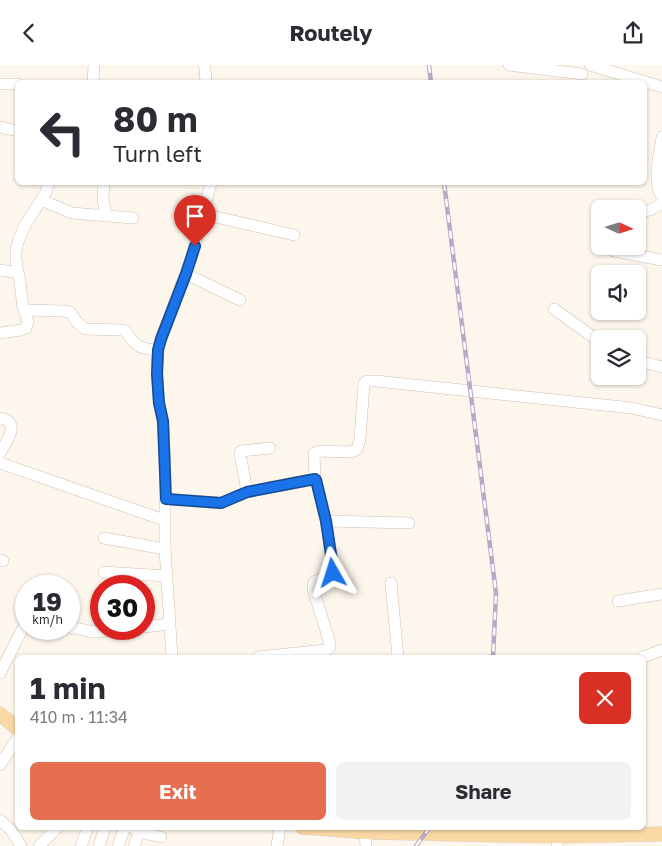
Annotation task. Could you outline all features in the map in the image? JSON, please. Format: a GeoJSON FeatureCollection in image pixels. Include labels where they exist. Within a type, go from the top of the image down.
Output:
{"type":"FeatureCollection","features":[{"type":"Feature","properties":{"kind":"main road"},"geometry":{"type":"LineString","coordinates":[[0,714],[15,726]]}},
{"type":"Feature","properties":{"kind":"main road"},"geometry":{"type":"LineString","coordinates":[[340,830],[558,836],[602,831],[662,833]]}},
{"type":"Feature","properties":{"kind":"street"},"geometry":{"type":"LineString","coordinates":[[93,80],[94,65]]}},
{"type":"Feature","properties":{"kind":"street"},"geometry":{"type":"LineString","coordinates":[[204,65],[206,80]]}},
{"type":"Feature","properties":{"kind":"street"},"geometry":{"type":"LineString","coordinates":[[509,65],[584,72],[626,80]]}},
{"type":"Feature","properties":{"kind":"street"},"geometry":{"type":"LineString","coordinates":[[0,84],[15,84]]}},
{"type":"Feature","properties":{"kind":"street"},"geometry":{"type":"LineString","coordinates":[[647,84],[662,87]]}},
{"type":"Feature","properties":{"kind":"street"},"geometry":{"type":"LineString","coordinates":[[0,127],[15,130]]}},
{"type":"Feature","properties":{"kind":"street"},"geometry":{"type":"LineString","coordinates":[[662,137],[657,177],[658,189],[662,198]]}},
{"type":"Feature","properties":{"kind":"street"},"geometry":{"type":"LineString","coordinates":[[0,333],[21,330],[28,323],[23,308],[16,250],[25,225],[45,194],[48,185]]}},
{"type":"Feature","properties":{"kind":"street"},"geometry":{"type":"LineString","coordinates":[[104,185],[103,199],[106,216]]}},
{"type":"Feature","properties":{"kind":"street"},"geometry":{"type":"LineString","coordinates":[[172,655],[166,576],[164,520],[166,499],[163,421],[158,385],[158,350],[195,246],[210,185]]}},
{"type":"Feature","properties":{"kind":"street"},"geometry":{"type":"LineString","coordinates":[[41,200],[72,213],[133,218]]}},
{"type":"Feature","properties":{"kind":"street"},"geometry":{"type":"LineString","coordinates":[[646,211],[662,204]]}},
{"type":"Feature","properties":{"kind":"street"},"geometry":{"type":"LineString","coordinates":[[203,215],[294,235]]}},
{"type":"Feature","properties":{"kind":"street"},"geometry":{"type":"LineString","coordinates":[[633,255],[662,261]]}},
{"type":"Feature","properties":{"kind":"street"},"geometry":{"type":"LineString","coordinates":[[0,270],[18,273]]}},
{"type":"Feature","properties":{"kind":"street"},"geometry":{"type":"LineString","coordinates":[[186,274],[240,300]]}},
{"type":"Feature","properties":{"kind":"street"},"geometry":{"type":"LineString","coordinates":[[554,309],[591,336]]}},
{"type":"Feature","properties":{"kind":"street"},"geometry":{"type":"LineString","coordinates":[[25,313],[28,310],[70,312],[85,329],[123,330],[126,331],[136,345],[158,350]]}},
{"type":"Feature","properties":{"kind":"street"},"geometry":{"type":"LineString","coordinates":[[646,363],[662,367]]}},
{"type":"Feature","properties":{"kind":"street"},"geometry":{"type":"LineString","coordinates":[[277,655],[330,648],[330,640],[313,589],[314,582],[331,576],[333,573],[326,521],[315,479],[314,453],[319,451],[349,453],[358,449],[364,383],[367,381],[632,408],[662,415]]}},
{"type":"Feature","properties":{"kind":"street"},"geometry":{"type":"LineString","coordinates":[[0,418],[8,421],[11,429],[9,437],[0,453]]}},
{"type":"Feature","properties":{"kind":"street"},"geometry":{"type":"LineString","coordinates":[[247,492],[241,451],[270,448]]}},
{"type":"Feature","properties":{"kind":"street"},"geometry":{"type":"LineString","coordinates":[[0,463],[164,520]]}},
{"type":"Feature","properties":{"kind":"street"},"geometry":{"type":"LineString","coordinates":[[166,499],[221,503],[247,492],[315,479]]}},
{"type":"Feature","properties":{"kind":"street"},"geometry":{"type":"LineString","coordinates":[[326,521],[410,523]]}},
{"type":"Feature","properties":{"kind":"street"},"geometry":{"type":"LineString","coordinates":[[104,537],[165,549]]}},
{"type":"Feature","properties":{"kind":"street"},"geometry":{"type":"LineString","coordinates":[[104,572],[166,576]]}},
{"type":"Feature","properties":{"kind":"street"},"geometry":{"type":"LineString","coordinates":[[391,583],[398,655]]}},
{"type":"Feature","properties":{"kind":"street"},"geometry":{"type":"LineString","coordinates":[[618,601],[662,593]]}},
{"type":"Feature","properties":{"kind":"street"},"geometry":{"type":"LineString","coordinates":[[155,626],[169,624]]}},
{"type":"Feature","properties":{"kind":"street"},"geometry":{"type":"LineString","coordinates":[[0,673],[17,640]]}},
{"type":"Feature","properties":{"kind":"street"},"geometry":{"type":"LineString","coordinates":[[646,656],[662,650]]}},
{"type":"Feature","properties":{"kind":"street"},"geometry":{"type":"LineString","coordinates":[[2,759],[15,741]]}},
{"type":"Feature","properties":{"kind":"street"},"geometry":{"type":"LineString","coordinates":[[0,820],[11,830],[21,846]]}},
{"type":"Feature","properties":{"kind":"street"},"geometry":{"type":"LineString","coordinates":[[39,846],[55,830]]}},
{"type":"Feature","properties":{"kind":"street"},"geometry":{"type":"LineString","coordinates":[[81,846],[87,830]]}},
{"type":"Feature","properties":{"kind":"street"},"geometry":{"type":"LineString","coordinates":[[99,846],[103,830]]}},
{"type":"Feature","properties":{"kind":"street"},"geometry":{"type":"LineString","coordinates":[[118,846],[124,830]]}},
{"type":"Feature","properties":{"kind":"street"},"geometry":{"type":"LineString","coordinates":[[134,846],[136,830],[160,837]]}},
{"type":"Feature","properties":{"kind":"street"},"geometry":{"type":"LineString","coordinates":[[277,846],[280,830]]}},
{"type":"Feature","properties":{"kind":"street"},"geometry":{"type":"LineString","coordinates":[[365,832],[366,846]]}},
{"type":"Feature","properties":{"kind":"railway"},"geometry":{"type":"LineString","coordinates":[[429,65],[431,80]]}},
{"type":"Feature","properties":{"kind":"railway"},"geometry":{"type":"LineString","coordinates":[[444,185],[496,593],[493,655]]}},
{"type":"Feature","properties":{"kind":"railway"},"geometry":{"type":"LineString","coordinates":[[416,846],[428,830]]}},
{"type":"Feature","properties":{"kind":"route"},"geometry":{"type":"LineString","coordinates":[[195,246],[158,350],[157,374],[159,403],[163,421],[166,499],[221,503],[247,492],[315,479],[326,521],[333,573]]}}]}
